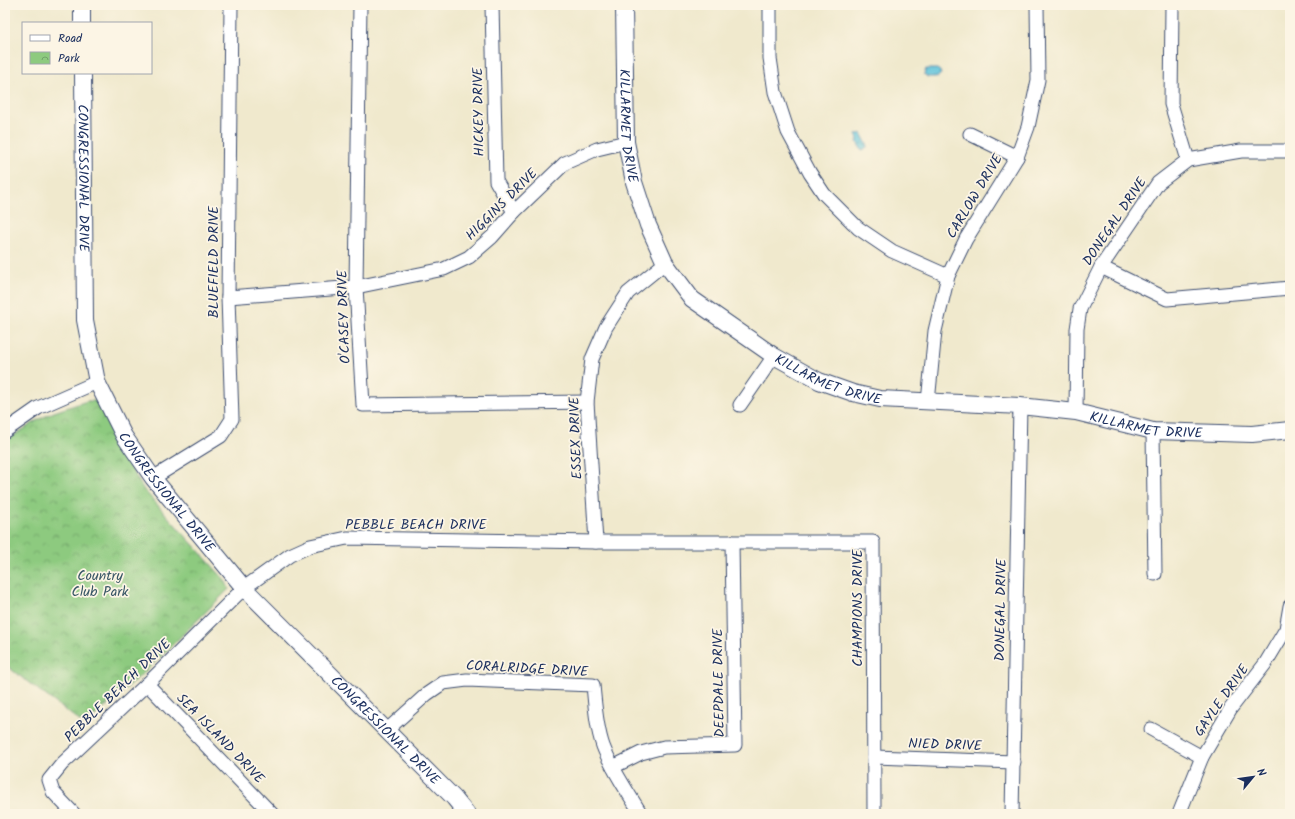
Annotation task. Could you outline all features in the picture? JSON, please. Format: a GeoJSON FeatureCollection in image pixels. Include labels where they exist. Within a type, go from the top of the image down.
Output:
{"type":"FeatureCollection","features":[{"type":"Feature","properties":{"kind":"street"},"geometry":{"type":"LineString","coordinates":[[82,5],[82,22]]}},
{"type":"Feature","properties":{"kind":"street","name":"BLUEFIELD DRIVE"},"geometry":{"type":"LineString","coordinates":[[153,478],[221,436],[232,419],[228,298],[230,5]]}},
{"type":"Feature","properties":{"kind":"street","name":"O'CASEY DRIVE"},"geometry":{"type":"LineString","coordinates":[[360,5],[356,287],[363,405],[587,402]]}},
{"type":"Feature","properties":{"kind":"street","name":"HICKEY DRIVE"},"geometry":{"type":"LineString","coordinates":[[492,5],[496,181],[514,212]]}},
{"type":"Feature","properties":{"kind":"street","name":"KILLARMET DRIVE"},"geometry":{"type":"LineString","coordinates":[[624,5],[626,142],[636,189],[648,225],[665,263],[692,299],[774,356],[819,381],[853,393],[880,399],[1020,406],[1076,412],[1153,431],[1252,434],[1290,430]]}},
{"type":"Feature","properties":{"kind":"street"},"geometry":{"type":"LineString","coordinates":[[770,5],[770,58],[775,92],[788,132],[820,189],[858,228],[886,248],[948,276]]}},
{"type":"Feature","properties":{"kind":"street","name":"CARLOW DRIVE"},"geometry":{"type":"LineString","coordinates":[[928,402],[934,331],[948,276],[966,238],[1017,157],[1028,127],[1038,80],[1036,5]]}},
{"type":"Feature","properties":{"kind":"street"},"geometry":{"type":"LineString","coordinates":[[1172,5],[1171,104],[1188,160]]}},
{"type":"Feature","properties":{"kind":"street","name":"CONGRESSIONAL DRIVE"},"geometry":{"type":"LineString","coordinates":[[83,74],[85,320],[98,382],[124,436],[153,478],[244,588],[387,730],[454,798],[467,814]]}},
{"type":"Feature","properties":{"kind":"street"},"geometry":{"type":"LineString","coordinates":[[970,134],[1017,157]]}},
{"type":"Feature","properties":{"kind":"street","name":"HIGGINS DRIVE"},"geometry":{"type":"LineString","coordinates":[[228,298],[356,287],[444,269],[469,257],[492,237],[514,212],[565,163],[597,149],[626,142]]}},
{"type":"Feature","properties":{"kind":"street","name":"DONEGAL DRIVE"},"geometry":{"type":"LineString","coordinates":[[1076,412],[1077,329],[1080,309],[1101,267],[1158,183],[1188,160],[1241,151],[1290,151]]}},
{"type":"Feature","properties":{"kind":"street","name":"ESSEX DRIVE"},"geometry":{"type":"LineString","coordinates":[[596,542],[587,402],[592,359],[606,327],[628,293],[665,263]]}},
{"type":"Feature","properties":{"kind":"street"},"geometry":{"type":"LineString","coordinates":[[1101,267],[1167,299],[1290,288]]}},
{"type":"Feature","properties":{"kind":"street"},"geometry":{"type":"LineString","coordinates":[[740,406],[774,356]]}},
{"type":"Feature","properties":{"kind":"street"},"geometry":{"type":"LineString","coordinates":[[5,431],[38,408],[98,382]]}},
{"type":"Feature","properties":{"kind":"street","name":"DONEGAL DRIVE"},"geometry":{"type":"LineString","coordinates":[[1012,814],[1020,406]]}},
{"type":"Feature","properties":{"kind":"street"},"geometry":{"type":"LineString","coordinates":[[1153,431],[1155,574]]}},
{"type":"Feature","properties":{"kind":"street","name":"PEBBLE BEACH DRIVE"},"geometry":{"type":"LineString","coordinates":[[74,814],[53,792],[49,780],[62,764],[147,684],[244,588],[290,555],[310,546],[348,538],[596,542],[732,542]]}},
{"type":"Feature","properties":{"kind":"street","name":"CHAMPIONS DRIVE"},"geometry":{"type":"LineString","coordinates":[[732,542],[874,542],[874,814]]}},
{"type":"Feature","properties":{"kind":"street","name":"DEEPDALE DRIVE"},"geometry":{"type":"LineString","coordinates":[[613,767],[641,754],[664,746],[735,745],[732,542]]}},
{"type":"Feature","properties":{"kind":"street","name":"GAYLE DRIVE"},"geometry":{"type":"LineString","coordinates":[[1179,814],[1202,757],[1231,708],[1265,664],[1286,630],[1290,606]]}},
{"type":"Feature","properties":{"kind":"street","name":"CORALRIDGE DRIVE"},"geometry":{"type":"LineString","coordinates":[[387,730],[427,694],[443,683],[467,680],[593,685],[596,720],[603,746],[613,767],[641,814]]}},
{"type":"Feature","properties":{"kind":"street","name":"SEA ISLAND DRIVE"},"geometry":{"type":"LineString","coordinates":[[147,684],[272,814]]}},
{"type":"Feature","properties":{"kind":"street"},"geometry":{"type":"LineString","coordinates":[[1151,729],[1202,757]]}},
{"type":"Feature","properties":{"kind":"street","name":"NIED DRIVE"},"geometry":{"type":"LineString","coordinates":[[874,757],[1014,762]]}},
{"type":"Feature","properties":{"kind":"green space","name":"Country Club Park"},"geometry":{"type":"Polygon","coordinates":[[[87,401],[97,401],[119,448],[144,490],[225,580],[229,589],[148,669],[85,725],[5,666],[5,441],[38,420],[54,412],[87,401]]]}},
{"type":"Feature","properties":{"kind":"water"},"geometry":{"type":"Polygon","coordinates":[[[926,69],[937,69],[941,74],[938,77],[927,77],[924,74],[926,69]]]}},
{"type":"Feature","properties":{"kind":"water"},"geometry":{"type":"Polygon","coordinates":[[[861,133],[868,146],[863,150],[857,142],[858,139],[856,135],[861,133]]]}}]}
